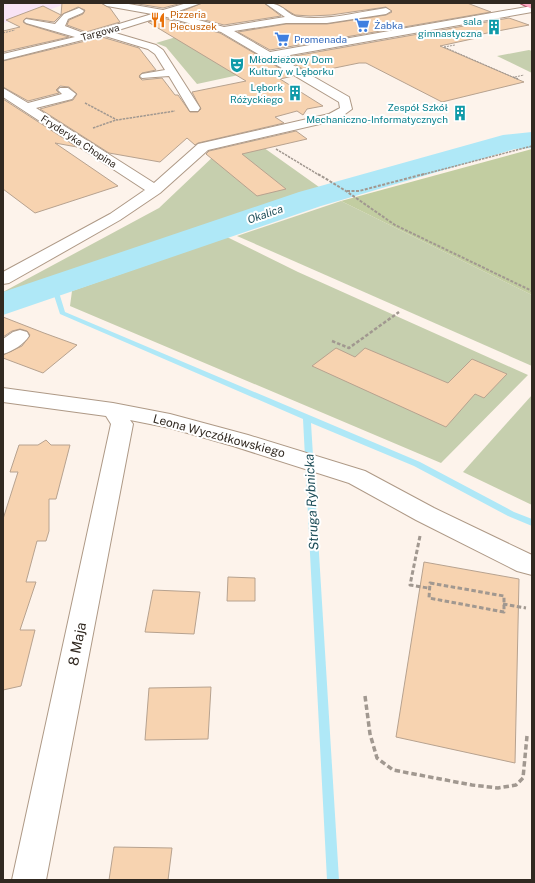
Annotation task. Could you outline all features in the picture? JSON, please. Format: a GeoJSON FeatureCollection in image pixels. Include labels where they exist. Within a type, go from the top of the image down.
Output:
{"type":"FeatureCollection","features":[{"type":"Feature","properties":{"kind":"main road"},"geometry":{"type":"LineString","coordinates":[[525,3],[532,6]]}},
{"type":"Feature","properties":{"kind":"street"},"geometry":{"type":"LineString","coordinates":[[3,279],[114,217],[155,190],[203,147],[333,117],[346,109],[345,100],[224,30],[163,13],[107,3]]}},
{"type":"Feature","properties":{"kind":"street","name":"Targowa"},"geometry":{"type":"LineString","coordinates":[[3,57],[86,37],[196,3]]}},
{"type":"Feature","properties":{"kind":"street"},"geometry":{"type":"LineString","coordinates":[[270,3],[295,20]]}},
{"type":"Feature","properties":{"kind":"street"},"geometry":{"type":"LineString","coordinates":[[224,30],[286,20],[327,20],[390,13],[370,3]]}},
{"type":"Feature","properties":{"kind":"street"},"geometry":{"type":"LineString","coordinates":[[495,6],[515,12]]}},
{"type":"Feature","properties":{"kind":"street"},"geometry":{"type":"LineString","coordinates":[[268,56],[417,28],[532,9]]}},
{"type":"Feature","properties":{"kind":"street"},"geometry":{"type":"LineString","coordinates":[[308,10],[327,20]]}},
{"type":"Feature","properties":{"kind":"street"},"geometry":{"type":"LineString","coordinates":[[56,27],[61,25],[62,19],[79,11]]}},
{"type":"Feature","properties":{"kind":"street"},"geometry":{"type":"LineString","coordinates":[[29,21],[56,27],[86,37]]}},
{"type":"Feature","properties":{"kind":"street"},"geometry":{"type":"LineString","coordinates":[[404,21],[417,28]]}},
{"type":"Feature","properties":{"kind":"street"},"geometry":{"type":"LineString","coordinates":[[102,32],[152,47],[159,52],[188,96],[194,108]]}},
{"type":"Feature","properties":{"kind":"street"},"geometry":{"type":"LineString","coordinates":[[146,76],[172,72]]}},
{"type":"Feature","properties":{"kind":"street"},"geometry":{"type":"LineString","coordinates":[[27,107],[68,96],[70,94],[64,90]]}},
{"type":"Feature","properties":{"kind":"street","name":"Fryderyka Chopina"},"geometry":{"type":"LineString","coordinates":[[3,92],[155,190]]}},
{"type":"Feature","properties":{"kind":"street"},"geometry":{"type":"LineString","coordinates":[[3,348],[20,336]]}},
{"type":"Feature","properties":{"kind":"street","name":"Leona Wyczółkowskiego"},"geometry":{"type":"LineString","coordinates":[[3,395],[113,410],[170,421],[321,465],[358,477],[425,514],[526,564],[532,565]]}},
{"type":"Feature","properties":{"kind":"street","name":"8 Maja"},"geometry":{"type":"LineString","coordinates":[[29,880],[122,424],[113,410]]}},
{"type":"Feature","properties":{"kind":"path"},"geometry":{"type":"LineString","coordinates":[[455,45],[444,47],[518,79]]}},
{"type":"Feature","properties":{"kind":"path"},"geometry":{"type":"LineString","coordinates":[[514,77],[524,74]]}},
{"type":"Feature","properties":{"kind":"path"},"geometry":{"type":"LineString","coordinates":[[83,102],[117,120],[126,120],[194,108]]}},
{"type":"Feature","properties":{"kind":"path"},"geometry":{"type":"LineString","coordinates":[[253,135],[346,191],[395,225],[507,280],[532,290]]}},
{"type":"Feature","properties":{"kind":"path"},"geometry":{"type":"LineString","coordinates":[[346,191],[358,192],[532,146]]}},
{"type":"Feature","properties":{"kind":"path"},"geometry":{"type":"LineString","coordinates":[[332,340],[349,348],[399,312]]}},
{"type":"Feature","properties":{"kind":"path"},"geometry":{"type":"LineString","coordinates":[[425,514],[410,585],[428,588]]}},
{"type":"Feature","properties":{"kind":"path"},"geometry":{"type":"LineString","coordinates":[[430,583],[504,596],[504,612],[429,598],[428,588],[430,583]]}},
{"type":"Feature","properties":{"kind":"path"},"geometry":{"type":"LineString","coordinates":[[503,604],[526,608]]}},
{"type":"Feature","properties":{"kind":"path"},"geometry":{"type":"LineString","coordinates":[[365,696],[370,734],[377,758],[393,770],[472,785],[498,788],[516,785],[523,778],[527,736]]}},
{"type":"Feature","properties":{"kind":"shaded area"},"geometry":{"type":"Polygon","coordinates":[[[3,3],[68,3],[29,17],[3,23],[3,3]]]}},
{"type":"Feature","properties":{"kind":"green space"},"geometry":{"type":"Polygon","coordinates":[[[203,29],[271,68],[197,84],[166,47],[156,43],[203,29]]]}},
{"type":"Feature","properties":{"kind":"green space"},"geometry":{"type":"Polygon","coordinates":[[[529,50],[532,51],[532,73],[497,56],[529,50]]]}},
{"type":"Feature","properties":{"kind":"green space"},"geometry":{"type":"Polygon","coordinates":[[[253,140],[319,187],[256,212],[3,299],[3,292],[159,208],[217,153],[253,140]]]}},
{"type":"Feature","properties":{"kind":"green space"},"geometry":{"type":"Polygon","coordinates":[[[532,149],[532,295],[341,201],[532,149]]]}},
{"type":"Feature","properties":{"kind":"green space"},"geometry":{"type":"Polygon","coordinates":[[[341,201],[532,295],[532,366],[237,236],[341,201]]]}},
{"type":"Feature","properties":{"kind":"green space"},"geometry":{"type":"Polygon","coordinates":[[[227,237],[298,272],[528,375],[441,463],[70,306],[72,291],[227,237]]]}},
{"type":"Feature","properties":{"kind":"green space"},"geometry":{"type":"Polygon","coordinates":[[[532,395],[532,505],[463,472],[532,395]]]}},
{"type":"Feature","properties":{"kind":"building"},"geometry":{"type":"Polygon","coordinates":[[[62,3],[101,3],[110,8],[120,22],[86,32],[67,25],[69,20],[83,14],[85,10],[78,7],[61,15],[62,3]]]}},
{"type":"Feature","properties":{"kind":"building"},"geometry":{"type":"Polygon","coordinates":[[[132,3],[182,3],[163,8],[132,3]]]}},
{"type":"Feature","properties":{"kind":"building"},"geometry":{"type":"Polygon","coordinates":[[[202,3],[264,3],[281,16],[224,25],[178,13],[202,3]]]}},
{"type":"Feature","properties":{"kind":"building"},"geometry":{"type":"Polygon","coordinates":[[[275,3],[467,3],[491,12],[270,50],[238,32],[286,24],[327,24],[386,15],[392,12],[386,7],[331,15],[295,15],[275,3]]]}},
{"type":"Feature","properties":{"kind":"building"},"geometry":{"type":"Polygon","coordinates":[[[43,6],[61,15],[54,22],[26,18],[23,22],[69,37],[3,52],[3,31],[20,27],[6,20],[43,6]]]}},
{"type":"Feature","properties":{"kind":"building"},"geometry":{"type":"Polygon","coordinates":[[[163,18],[220,33],[293,76],[280,79],[323,106],[307,109],[303,115],[297,111],[275,117],[284,123],[198,143],[195,145],[187,138],[160,162],[109,153],[40,109],[73,100],[77,94],[69,87],[60,86],[56,90],[59,93],[28,101],[3,87],[3,61],[102,37],[139,48],[156,70],[142,73],[139,77],[142,80],[162,78],[175,95],[178,95],[190,112],[198,112],[201,109],[192,92],[246,81],[148,22],[163,18]]]}},
{"type":"Feature","properties":{"kind":"building"},"geometry":{"type":"Polygon","coordinates":[[[509,18],[529,25],[477,35],[481,37],[440,46],[524,82],[442,102],[366,63],[359,63],[310,73],[283,58],[509,18]]]}},
{"type":"Feature","properties":{"kind":"building"},"geometry":{"type":"Polygon","coordinates":[[[3,99],[77,147],[55,143],[118,186],[35,213],[3,189],[3,99]]]}},
{"type":"Feature","properties":{"kind":"building"},"geometry":{"type":"Polygon","coordinates":[[[296,131],[307,139],[242,154],[286,189],[257,196],[206,154],[209,151],[296,131]]]}},
{"type":"Feature","properties":{"kind":"building"},"geometry":{"type":"Polygon","coordinates":[[[3,317],[77,345],[43,373],[3,358],[3,355],[22,346],[30,335],[27,331],[20,329],[12,331],[3,337],[3,317]]]}},
{"type":"Feature","properties":{"kind":"building"},"geometry":{"type":"Polygon","coordinates":[[[336,348],[355,357],[365,348],[448,383],[472,359],[507,374],[484,398],[475,394],[446,427],[312,366],[336,348]]]}},
{"type":"Feature","properties":{"kind":"building"},"geometry":{"type":"Polygon","coordinates":[[[46,440],[51,445],[70,445],[56,499],[49,499],[49,531],[46,541],[37,541],[26,582],[36,582],[20,630],[35,630],[21,686],[3,690],[3,519],[18,472],[10,472],[19,445],[38,445],[46,440]]]}},
{"type":"Feature","properties":{"kind":"building"},"geometry":{"type":"Polygon","coordinates":[[[424,562],[519,579],[515,763],[396,737],[424,562]]]}},
{"type":"Feature","properties":{"kind":"building"},"geometry":{"type":"Polygon","coordinates":[[[228,577],[255,578],[255,601],[227,601],[228,577]]]}},
{"type":"Feature","properties":{"kind":"building"},"geometry":{"type":"Polygon","coordinates":[[[153,590],[200,592],[194,634],[145,632],[153,590]]]}},
{"type":"Feature","properties":{"kind":"building"},"geometry":{"type":"Polygon","coordinates":[[[211,687],[208,739],[145,740],[149,688],[211,687]]]}},
{"type":"Feature","properties":{"kind":"building"},"geometry":{"type":"Polygon","coordinates":[[[114,847],[172,848],[168,880],[109,880],[114,847]]]}},
{"type":"Feature","properties":{"kind":"waterway","name":"Okalica"},"geometry":{"type":"LineString","coordinates":[[3,304],[310,199],[513,141],[532,140]]}},
{"type":"Feature","properties":{"kind":"waterway","name":"Struga Rybnicka"},"geometry":{"type":"LineString","coordinates":[[54,286],[62,313],[307,418]]}},
{"type":"Feature","properties":{"kind":"waterway"},"geometry":{"type":"LineString","coordinates":[[307,418],[417,464],[511,514],[532,523]]}},
{"type":"Feature","properties":{"kind":"waterway","name":"Struga Rybnicka"},"geometry":{"type":"LineString","coordinates":[[307,418],[333,880]]}},
{"type":"Feature","properties":{"kind":"place","name":"Pizzeria Piecuszek"},"geometry":{"type":"Point","coordinates":[158,20]}},
{"type":"Feature","properties":{"kind":"place","name":"Żabka"},"geometry":{"type":"Point","coordinates":[362,25]}},
{"type":"Feature","properties":{"kind":"place","name":"sala gimnastyczna"},"geometry":{"type":"Point","coordinates":[494,27]}},
{"type":"Feature","properties":{"kind":"place","name":"Promenada"},"geometry":{"type":"Point","coordinates":[282,39]}},
{"type":"Feature","properties":{"kind":"place","name":"Młodzieżowy Dom Kultury w Lęborku"},"geometry":{"type":"Point","coordinates":[237,65]}},
{"type":"Feature","properties":{"kind":"place","name":"Lębork Różyckiego"},"geometry":{"type":"Point","coordinates":[295,93]}},
{"type":"Feature","properties":{"kind":"place","name":"Zespół Szkół Mechaniczno-Informatycznych"},"geometry":{"type":"Point","coordinates":[460,113]}}]}
